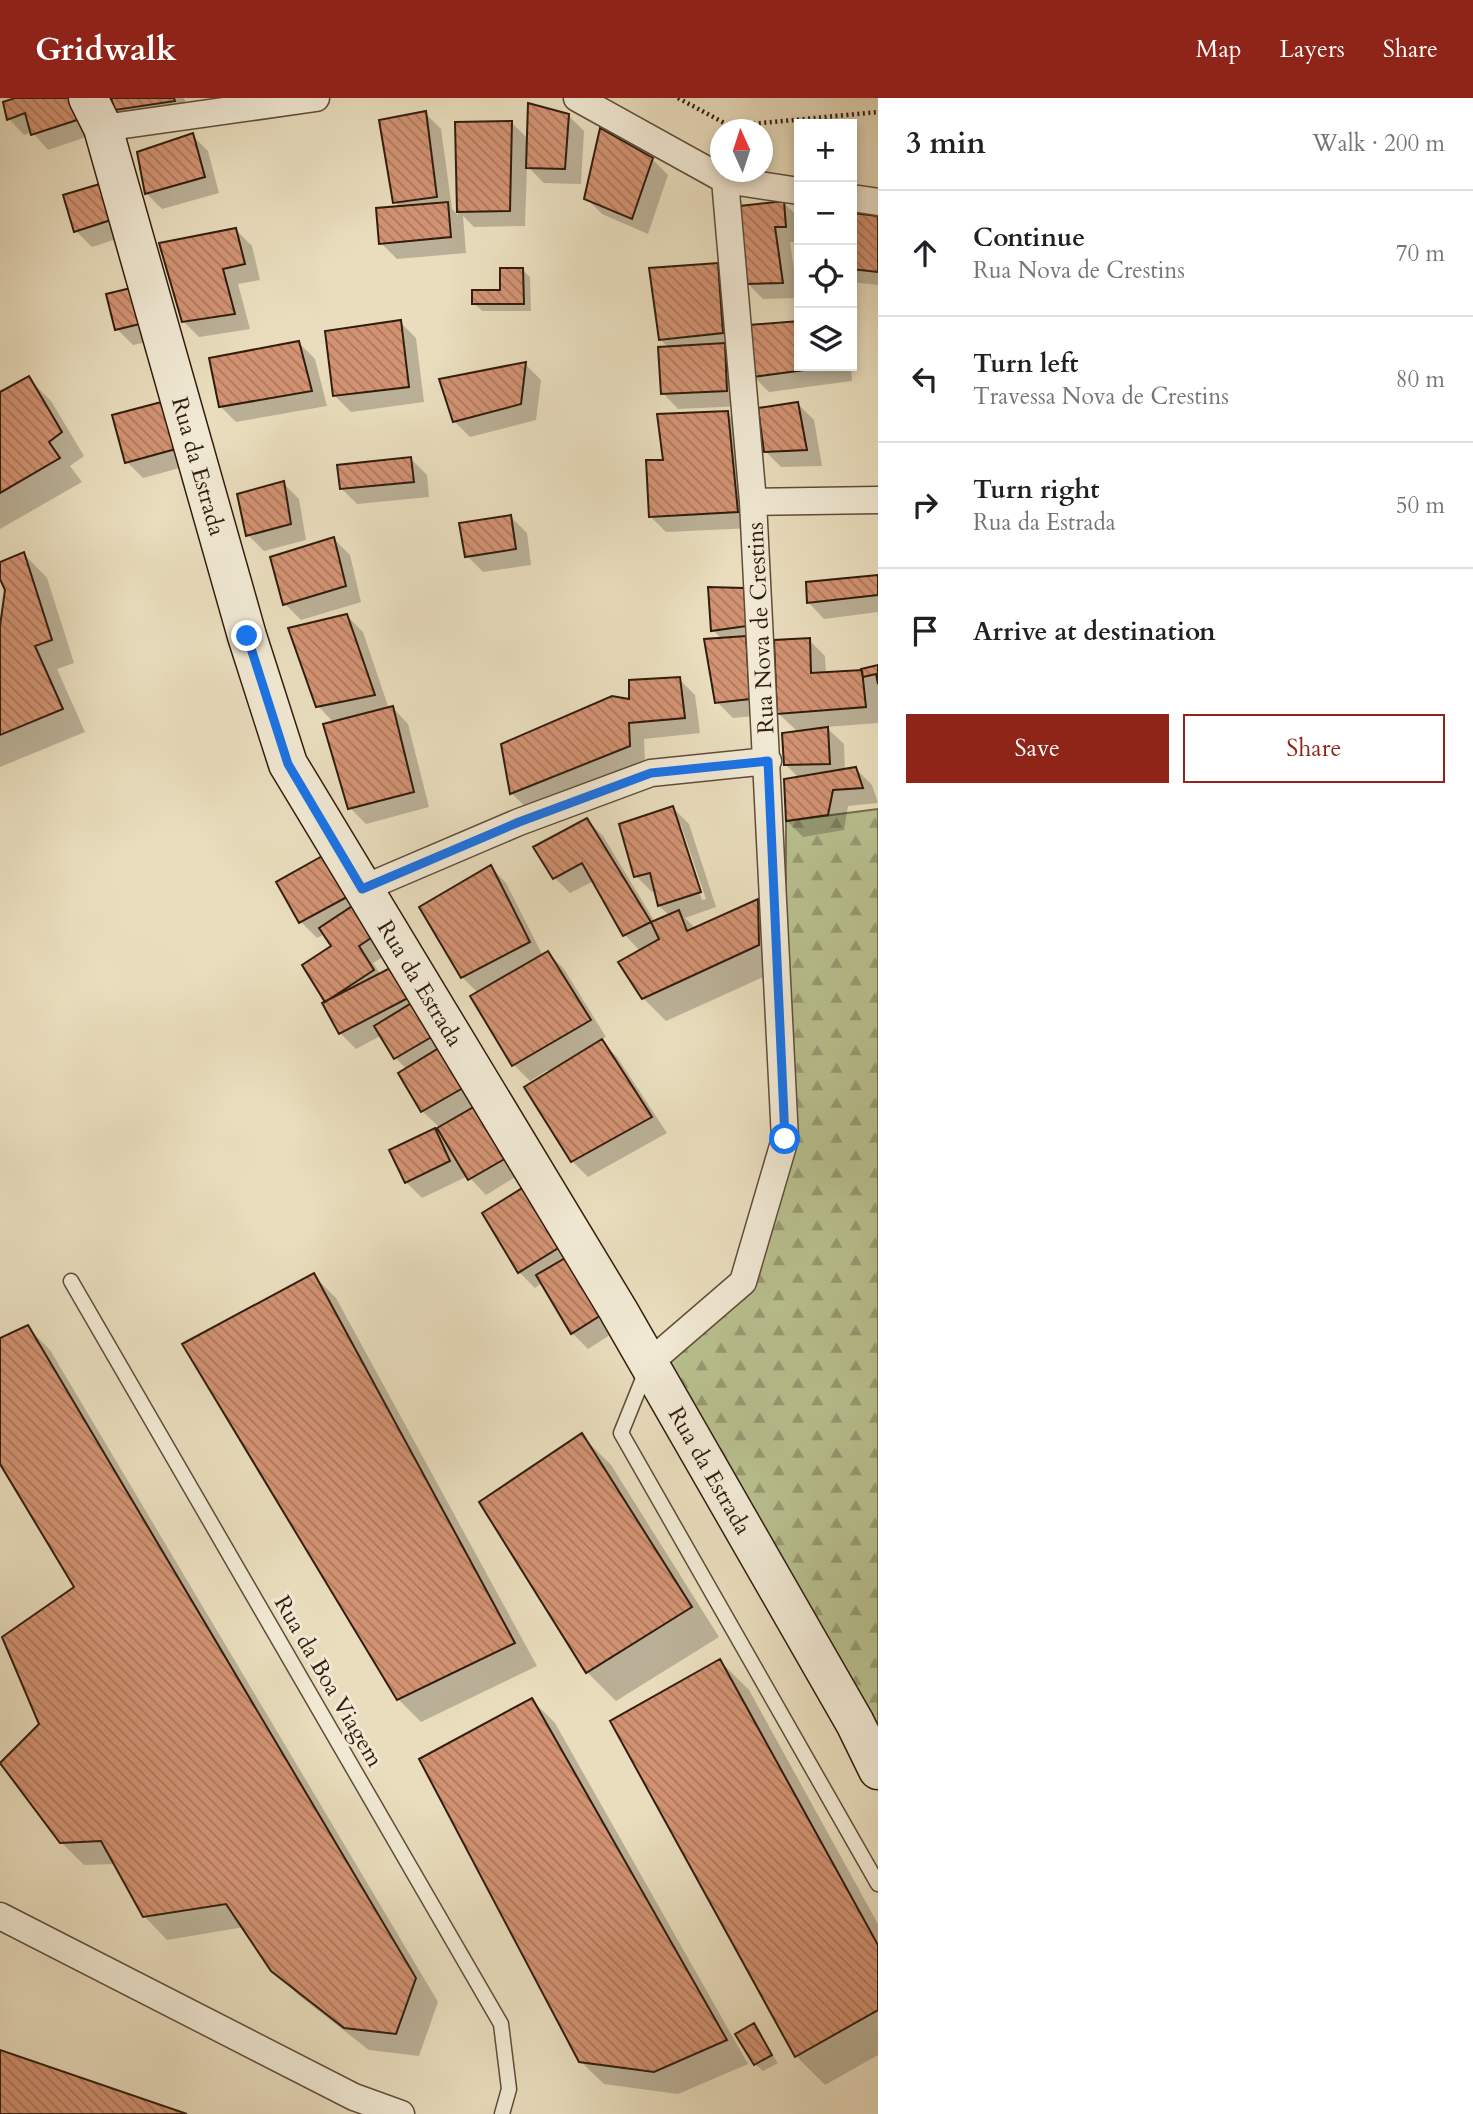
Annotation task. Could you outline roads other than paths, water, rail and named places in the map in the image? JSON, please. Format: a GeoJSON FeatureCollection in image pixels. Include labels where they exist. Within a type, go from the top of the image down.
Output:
{"type":"FeatureCollection","features":[{"type":"Feature","properties":{"kind":"street"},"geometry":{"type":"LineString","coordinates":[[96,113],[316,98]]}},
{"type":"Feature","properties":{"kind":"street"},"geometry":{"type":"LineString","coordinates":[[577,98],[710,172]]}},
{"type":"Feature","properties":{"kind":"street","name":"Rua da Estrada"},"geometry":{"type":"LineString","coordinates":[[96,113],[247,636],[288,764],[649,1363],[855,1723],[878,1770]]}},
{"type":"Feature","properties":{"kind":"street","name":"Rua Nova de Crestins"},"geometry":{"type":"LineString","coordinates":[[649,1363],[743,1282],[785,1139],[753,502],[725,182]]}},
{"type":"Feature","properties":{"kind":"street"},"geometry":{"type":"LineString","coordinates":[[738,182],[794,190]]}},
{"type":"Feature","properties":{"kind":"street"},"geometry":{"type":"LineString","coordinates":[[857,199],[878,202]]}},
{"type":"Feature","properties":{"kind":"street"},"geometry":{"type":"LineString","coordinates":[[753,502],[878,500]]}},
{"type":"Feature","properties":{"kind":"street"},"geometry":{"type":"LineString","coordinates":[[362,889],[519,822],[651,773],[768,761]]}},
{"type":"Feature","properties":{"kind":"street"},"geometry":{"type":"LineString","coordinates":[[0,1916],[354,2097],[401,2114]]}},
{"type":"Feature","properties":{"kind":"lane","name":"Rua da Boa Viagem"},"geometry":{"type":"LineString","coordinates":[[71,1281],[501,2025],[509,2089],[502,2114]]}},
{"type":"Feature","properties":{"kind":"lane"},"geometry":{"type":"LineString","coordinates":[[649,1363],[621,1433],[878,1884]]}}]}
